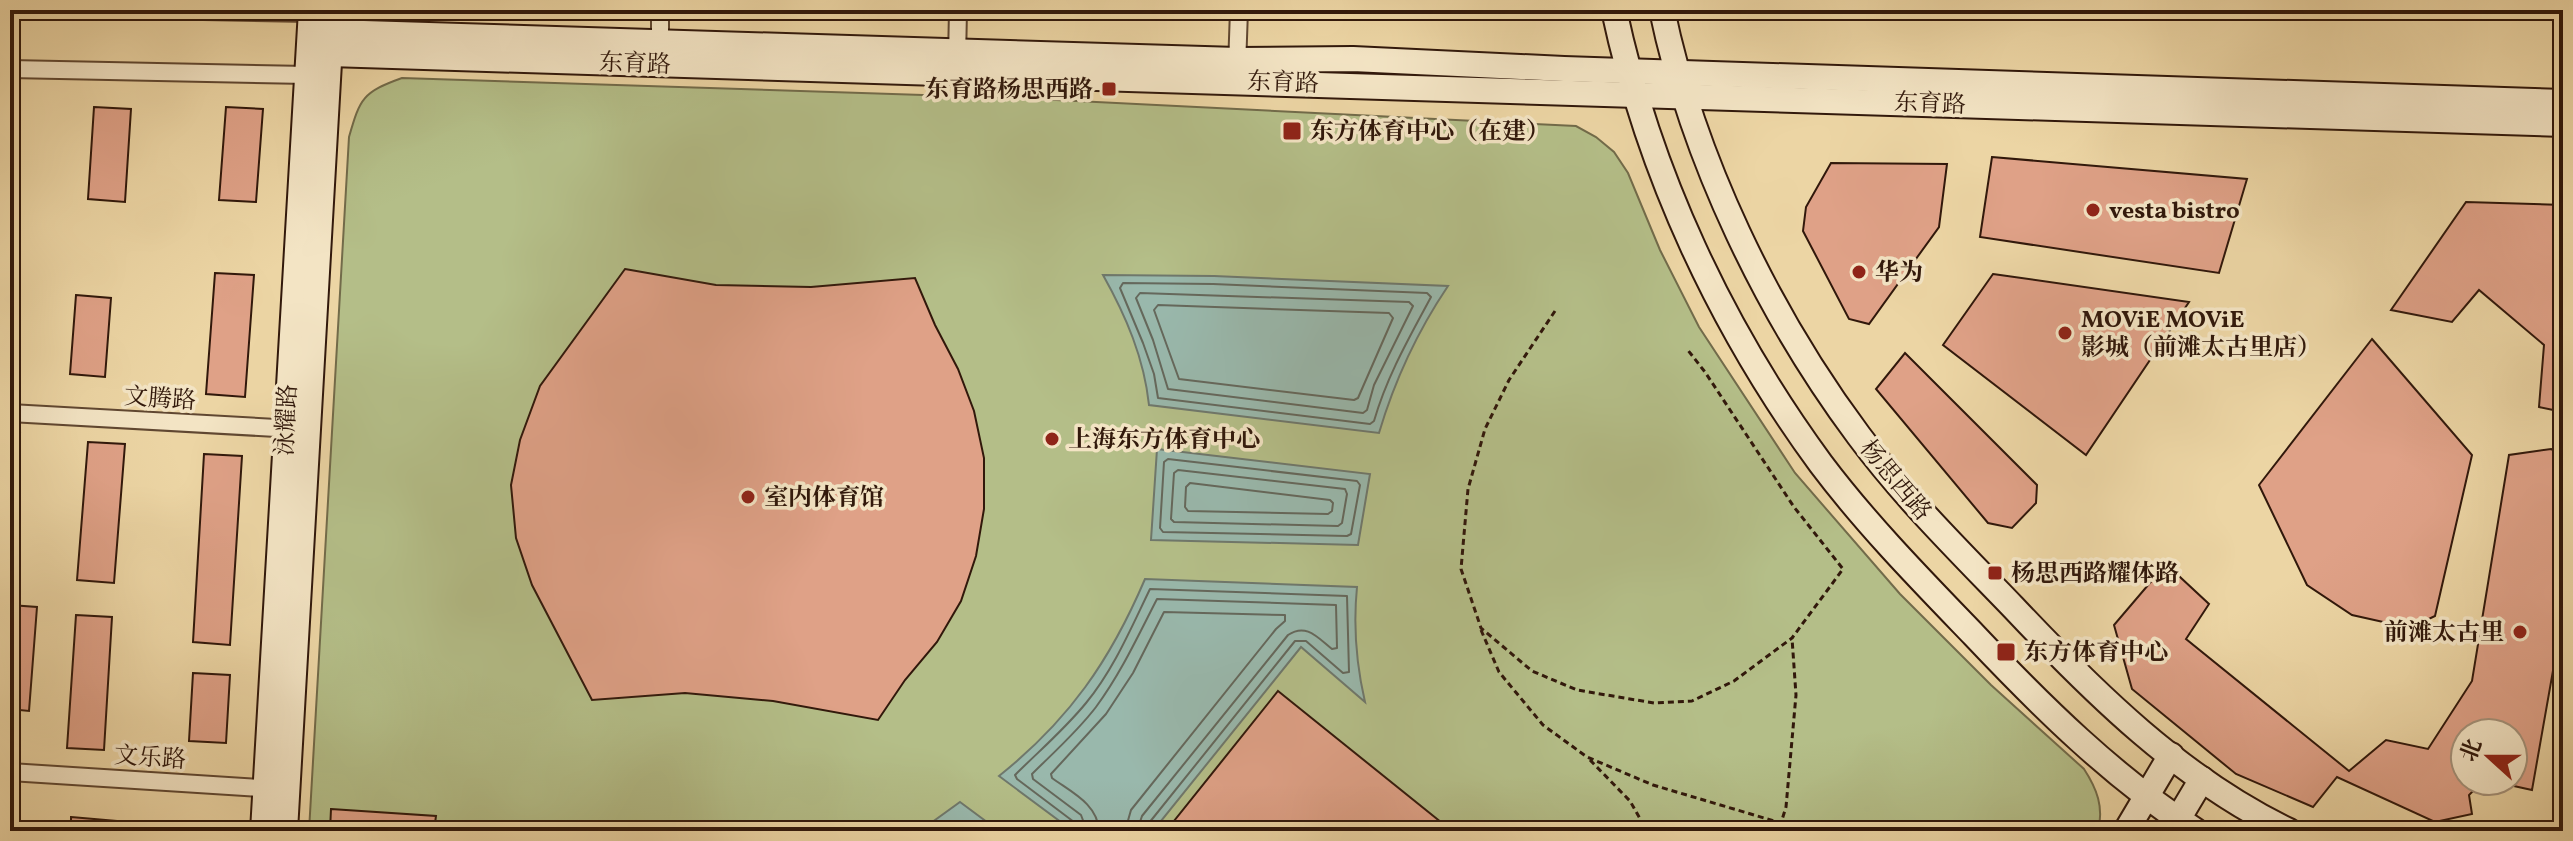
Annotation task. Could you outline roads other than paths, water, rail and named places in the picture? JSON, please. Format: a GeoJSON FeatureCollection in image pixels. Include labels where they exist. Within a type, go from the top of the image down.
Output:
{"type":"FeatureCollection","features":[{"type":"Feature","properties":{"kind":"street","name":"东育路"},"geometry":{"type":"LineString","coordinates":[[150,10],[660,53],[1238,70],[1353,59],[1633,83],[2563,102]]}},
{"type":"Feature","properties":{"kind":"street"},"geometry":{"type":"LineString","coordinates":[[660,10],[660,53]]}},
{"type":"Feature","properties":{"kind":"street"},"geometry":{"type":"LineString","coordinates":[[957,62],[958,10]]}},
{"type":"Feature","properties":{"kind":"street"},"geometry":{"type":"LineString","coordinates":[[1238,70],[1239,10]]}},
{"type":"Feature","properties":{"kind":"street","name":"杨思西路"},"geometry":{"type":"LineString","coordinates":[[1614,10],[1633,83],[1671,194],[1712,288],[1753,361],[1822,465],[1908,567],[2031,695],[2181,827]]}},
{"type":"Feature","properties":{"kind":"street","name":"杨思西路"},"geometry":{"type":"LineString","coordinates":[[1662,10],[1682,84],[1715,177],[1754,267],[1786,326],[1860,437],[1943,535],[2064,662],[2202,779],[2263,819],[2289,831]]}},
{"type":"Feature","properties":{"kind":"street"},"geometry":{"type":"LineString","coordinates":[[10,69],[307,75],[323,24]]}},
{"type":"Feature","properties":{"kind":"street","name":"泳耀路"},"geometry":{"type":"LineString","coordinates":[[297,430],[307,75],[323,24]]}},
{"type":"Feature","properties":{"kind":"street","name":"泳耀路"},"geometry":{"type":"LineString","coordinates":[[263,831],[276,789],[323,24]]}},
{"type":"Feature","properties":{"kind":"street","name":"东育路"},"geometry":{"type":"LineString","coordinates":[[1682,84],[2563,124]]}},
{"type":"Feature","properties":{"kind":"street","name":"文腾路"},"geometry":{"type":"LineString","coordinates":[[10,413],[297,430]]}},
{"type":"Feature","properties":{"kind":"street"},"geometry":{"type":"LineString","coordinates":[[2126,831],[2171,755]]}},
{"type":"Feature","properties":{"kind":"street","name":"文乐路"},"geometry":{"type":"LineString","coordinates":[[10,772],[276,789]]}},
{"type":"Feature","properties":{"kind":"street"},"geometry":{"type":"LineString","coordinates":[[2181,827],[2202,779]]}},
{"type":"Feature","properties":{"kind":"street","name":"泳耀路"},"geometry":{"type":"LineString","coordinates":[[276,789],[285,831]]}},
{"type":"Feature","properties":{"kind":"water"},"geometry":{"type":"Polygon","coordinates":[[[1103,275],[1214,276],[1448,286],[1408,356],[1379,433],[1149,405],[1133,338],[1103,275]]]}},
{"type":"Feature","properties":{"kind":"water"},"geometry":{"type":"Polygon","coordinates":[[[1157,449],[1370,474],[1358,545],[1151,540],[1157,449]]]}},
{"type":"Feature","properties":{"kind":"water"},"geometry":{"type":"Polygon","coordinates":[[[1145,579],[1357,587],[1356,645],[1365,702],[1301,647],[1153,831],[1073,831],[999,776],[1046,733],[1085,687],[1132,609],[1145,579]]]}},
{"type":"Feature","properties":{"kind":"water"},"geometry":{"type":"Polygon","coordinates":[[[960,802],[999,831],[921,831],[924,828],[960,802]]]}},
{"type":"Feature","properties":{"kind":"place","name":"东育路杨思西路"},"geometry":{"type":"Point","coordinates":[1109,89]}},
{"type":"Feature","properties":{"kind":"place","name":"东方体育中心（在建）"},"geometry":{"type":"Point","coordinates":[1292,131]}},
{"type":"Feature","properties":{"kind":"place","name":"vesta bistro"},"geometry":{"type":"Point","coordinates":[2093,210]}},
{"type":"Feature","properties":{"kind":"place","name":"华为"},"geometry":{"type":"Point","coordinates":[1859,272]}},
{"type":"Feature","properties":{"kind":"place","name":"MOViE MOViE 影城（前滩太古里店）"},"geometry":{"type":"Point","coordinates":[2065,333]}},
{"type":"Feature","properties":{"kind":"place","name":"上海东方体育中心"},"geometry":{"type":"Point","coordinates":[1052,439]}},
{"type":"Feature","properties":{"kind":"place","name":"室内体育馆"},"geometry":{"type":"Point","coordinates":[748,497]}},
{"type":"Feature","properties":{"kind":"place","name":"杨思西路耀体路"},"geometry":{"type":"Point","coordinates":[1995,573]}},
{"type":"Feature","properties":{"kind":"place","name":"前滩太古里"},"geometry":{"type":"Point","coordinates":[2520,632]}},
{"type":"Feature","properties":{"kind":"place","name":"东方体育中心"},"geometry":{"type":"Point","coordinates":[2006,652]}}]}
